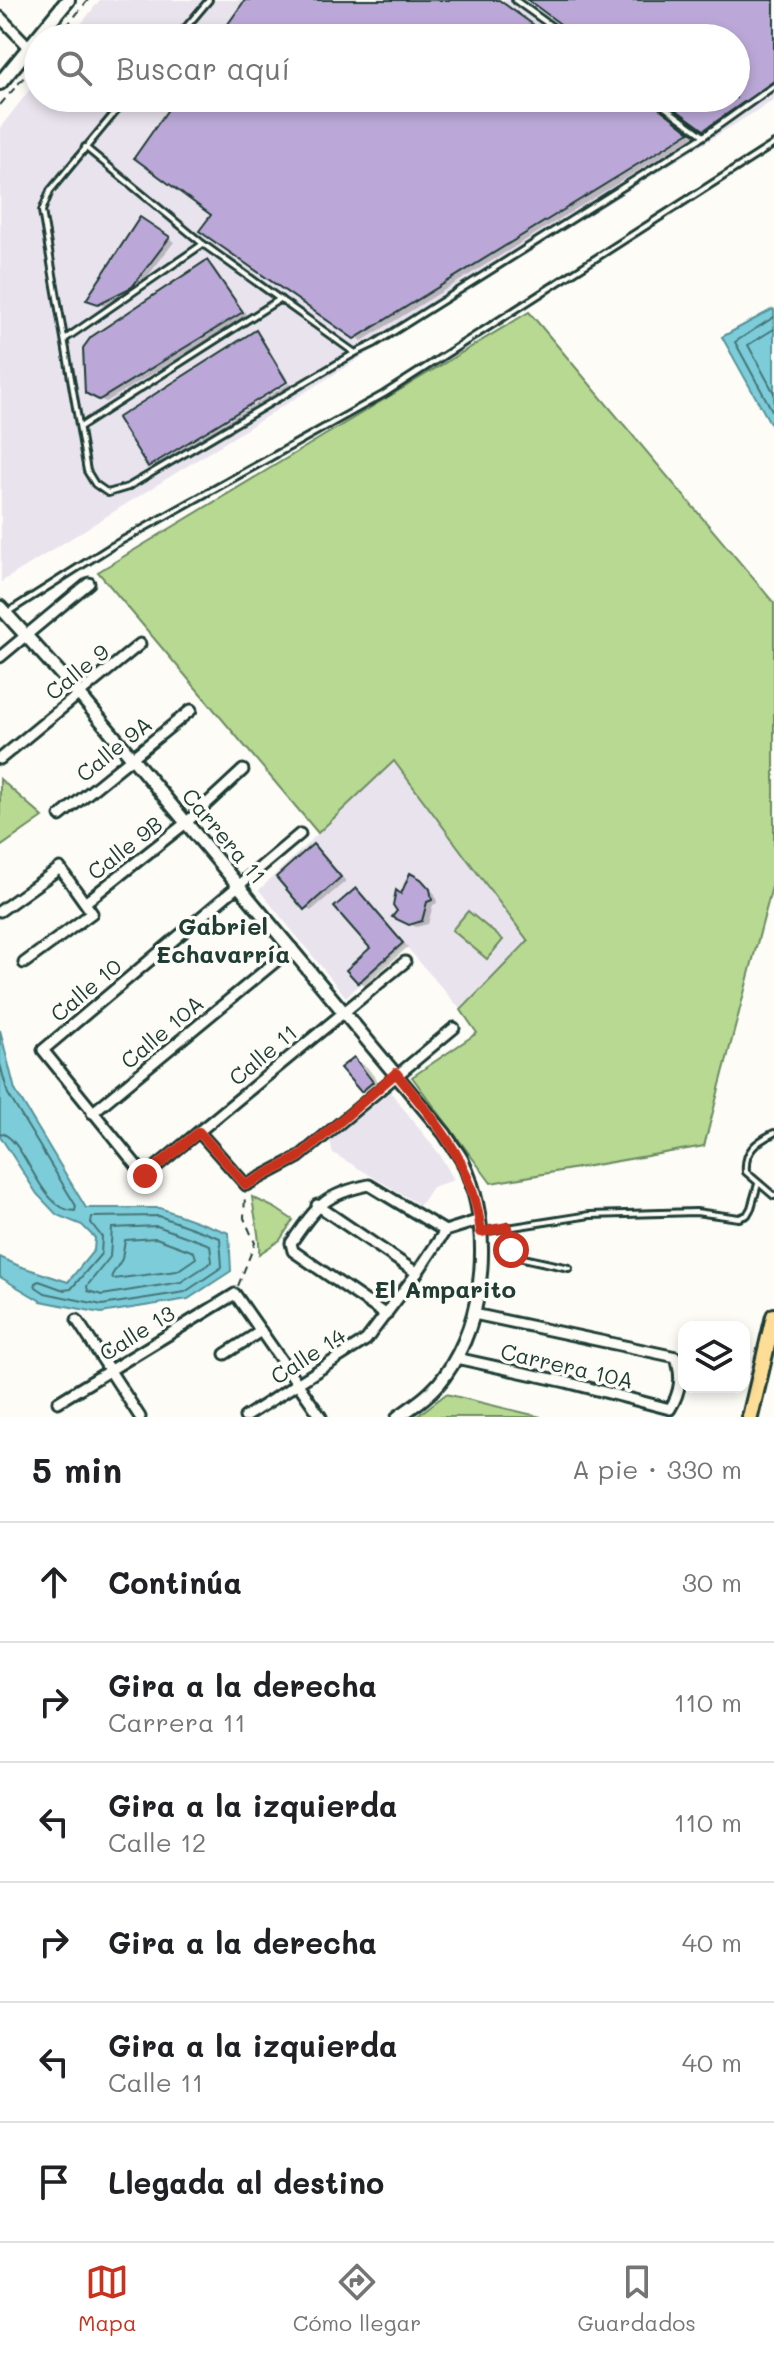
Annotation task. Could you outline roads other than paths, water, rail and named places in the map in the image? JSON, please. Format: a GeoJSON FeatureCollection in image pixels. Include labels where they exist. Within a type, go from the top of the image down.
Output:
{"type":"FeatureCollection","features":[{"type":"Feature","properties":{"kind":"main road"},"geometry":{"type":"LineString","coordinates":[[48,24],[68,0]]}},
{"type":"Feature","properties":{"kind":"main road"},"geometry":{"type":"LineString","coordinates":[[0,83],[24,53]]}},
{"type":"Feature","properties":{"kind":"main road"},"geometry":{"type":"LineString","coordinates":[[750,1417],[774,1316]]}},
{"type":"Feature","properties":{"kind":"street"},"geometry":{"type":"LineString","coordinates":[[0,17],[24,42]]}},
{"type":"Feature","properties":{"kind":"street"},"geometry":{"type":"LineString","coordinates":[[0,657],[89,583]]}},
{"type":"Feature","properties":{"kind":"street","name":"Carrera 11"},"geometry":{"type":"LineString","coordinates":[[3,610],[187,822],[445,1134],[461,1160],[480,1226]]}},
{"type":"Feature","properties":{"kind":"street","name":"Calle 9"},"geometry":{"type":"LineString","coordinates":[[0,759],[140,644]]}},
{"type":"Feature","properties":{"kind":"street","name":"Calle 9A"},"geometry":{"type":"LineString","coordinates":[[60,816],[191,710]]}},
{"type":"Feature","properties":{"kind":"street","name":"Calle 9B"},"geometry":{"type":"LineString","coordinates":[[24,963],[92,913],[86,902],[187,822],[243,770]]}},
{"type":"Feature","properties":{"kind":"street","name":"Calle 10"},"geometry":{"type":"LineString","coordinates":[[92,1113],[43,1050],[300,834]]}},
{"type":"Feature","properties":{"kind":"street"},"geometry":{"type":"LineString","coordinates":[[0,911],[60,868],[86,902]]}},
{"type":"Feature","properties":{"kind":"street","name":"Calle 10A"},"geometry":{"type":"LineString","coordinates":[[92,1113],[292,948]]}},
{"type":"Feature","properties":{"kind":"street","name":"Calle 11"},"geometry":{"type":"LineString","coordinates":[[92,1113],[145,1176],[405,962]]}},
{"type":"Feature","properties":{"kind":"street"},"geometry":{"type":"LineString","coordinates":[[199,1132],[246,1185],[299,1157],[396,1073],[454,1028]]}},
{"type":"Feature","properties":{"kind":"street"},"geometry":{"type":"LineString","coordinates":[[386,1315],[291,1247],[317,1205],[349,1189],[369,1185],[445,1231],[480,1226],[474,1314],[456,1358],[421,1401],[398,1417]]}},
{"type":"Feature","properties":{"kind":"street"},"geometry":{"type":"LineString","coordinates":[[317,1205],[417,1273]]}},
{"type":"Feature","properties":{"kind":"street","name":"Calle 14"},"geometry":{"type":"LineString","coordinates":[[245,1417],[366,1340],[445,1231]]}},
{"type":"Feature","properties":{"kind":"street","name":"Calle 13"},"geometry":{"type":"LineString","coordinates":[[58,1402],[235,1294],[261,1331]]}},
{"type":"Feature","properties":{"kind":"street","name":"Carrera 10A"},"geometry":{"type":"LineString","coordinates":[[456,1358],[670,1409],[680,1384],[681,1374],[676,1357],[474,1314]]}},
{"type":"Feature","properties":{"kind":"street"},"geometry":{"type":"LineString","coordinates":[[77,1320],[140,1417]]}},
{"type":"Feature","properties":{"kind":"street"},"geometry":{"type":"LineString","coordinates":[[225,1354],[261,1331],[321,1417]]}},
{"type":"Feature","properties":{"kind":"lane"},"geometry":{"type":"LineString","coordinates":[[189,24],[209,0]]}},
{"type":"Feature","properties":{"kind":"lane"},"geometry":{"type":"LineString","coordinates":[[515,0],[548,24]]}},
{"type":"Feature","properties":{"kind":"lane"},"geometry":{"type":"LineString","coordinates":[[750,103],[774,86]]}},
{"type":"Feature","properties":{"kind":"lane"},"geometry":{"type":"LineString","coordinates":[[115,112],[50,191],[42,211],[87,471],[95,484],[108,493],[128,487],[374,344],[738,112]]}},
{"type":"Feature","properties":{"kind":"lane"},"geometry":{"type":"LineString","coordinates":[[671,112],[704,136]]}},
{"type":"Feature","properties":{"kind":"lane"},"geometry":{"type":"LineString","coordinates":[[3,610],[384,394],[774,144]]}},
{"type":"Feature","properties":{"kind":"lane"},"geometry":{"type":"LineString","coordinates":[[85,147],[203,244],[355,353]]}},
{"type":"Feature","properties":{"kind":"lane"},"geometry":{"type":"LineString","coordinates":[[65,339],[203,244]]}},
{"type":"Feature","properties":{"kind":"lane"},"geometry":{"type":"LineString","coordinates":[[80,427],[280,299]]}},
{"type":"Feature","properties":{"kind":"lane"},"geometry":{"type":"LineString","coordinates":[[774,1133],[751,1148],[745,1159],[746,1172],[774,1196]]}},
{"type":"Feature","properties":{"kind":"lane"},"geometry":{"type":"LineString","coordinates":[[480,1226],[508,1227],[590,1215],[696,1212],[739,1218],[747,1215],[751,1208],[758,1184]]}},
{"type":"Feature","properties":{"kind":"lane"},"geometry":{"type":"LineString","coordinates":[[508,1227],[514,1256],[569,1268]]}},
{"type":"Feature","properties":{"kind":"water"},"geometry":{"type":"Polygon","coordinates":[[[774,310],[774,430],[722,337],[774,310]]]}},
{"type":"Feature","properties":{"kind":"water"},"geometry":{"type":"Polygon","coordinates":[[[0,1030],[15,1090],[86,1208],[160,1208],[229,1233],[231,1271],[188,1299],[101,1313],[41,1301],[0,1277],[0,1257],[68,1282],[94,1250],[95,1238],[82,1225],[57,1215],[37,1194],[0,1136],[0,1030]]]}},
{"type":"Feature","properties":{"kind":"district","name":"Gabriel Echavarría"},"geometry":{"type":"Point","coordinates":[223,941]}},
{"type":"Feature","properties":{"kind":"district","name":"El Amparito"},"geometry":{"type":"Point","coordinates":[445,1290]}}]}
